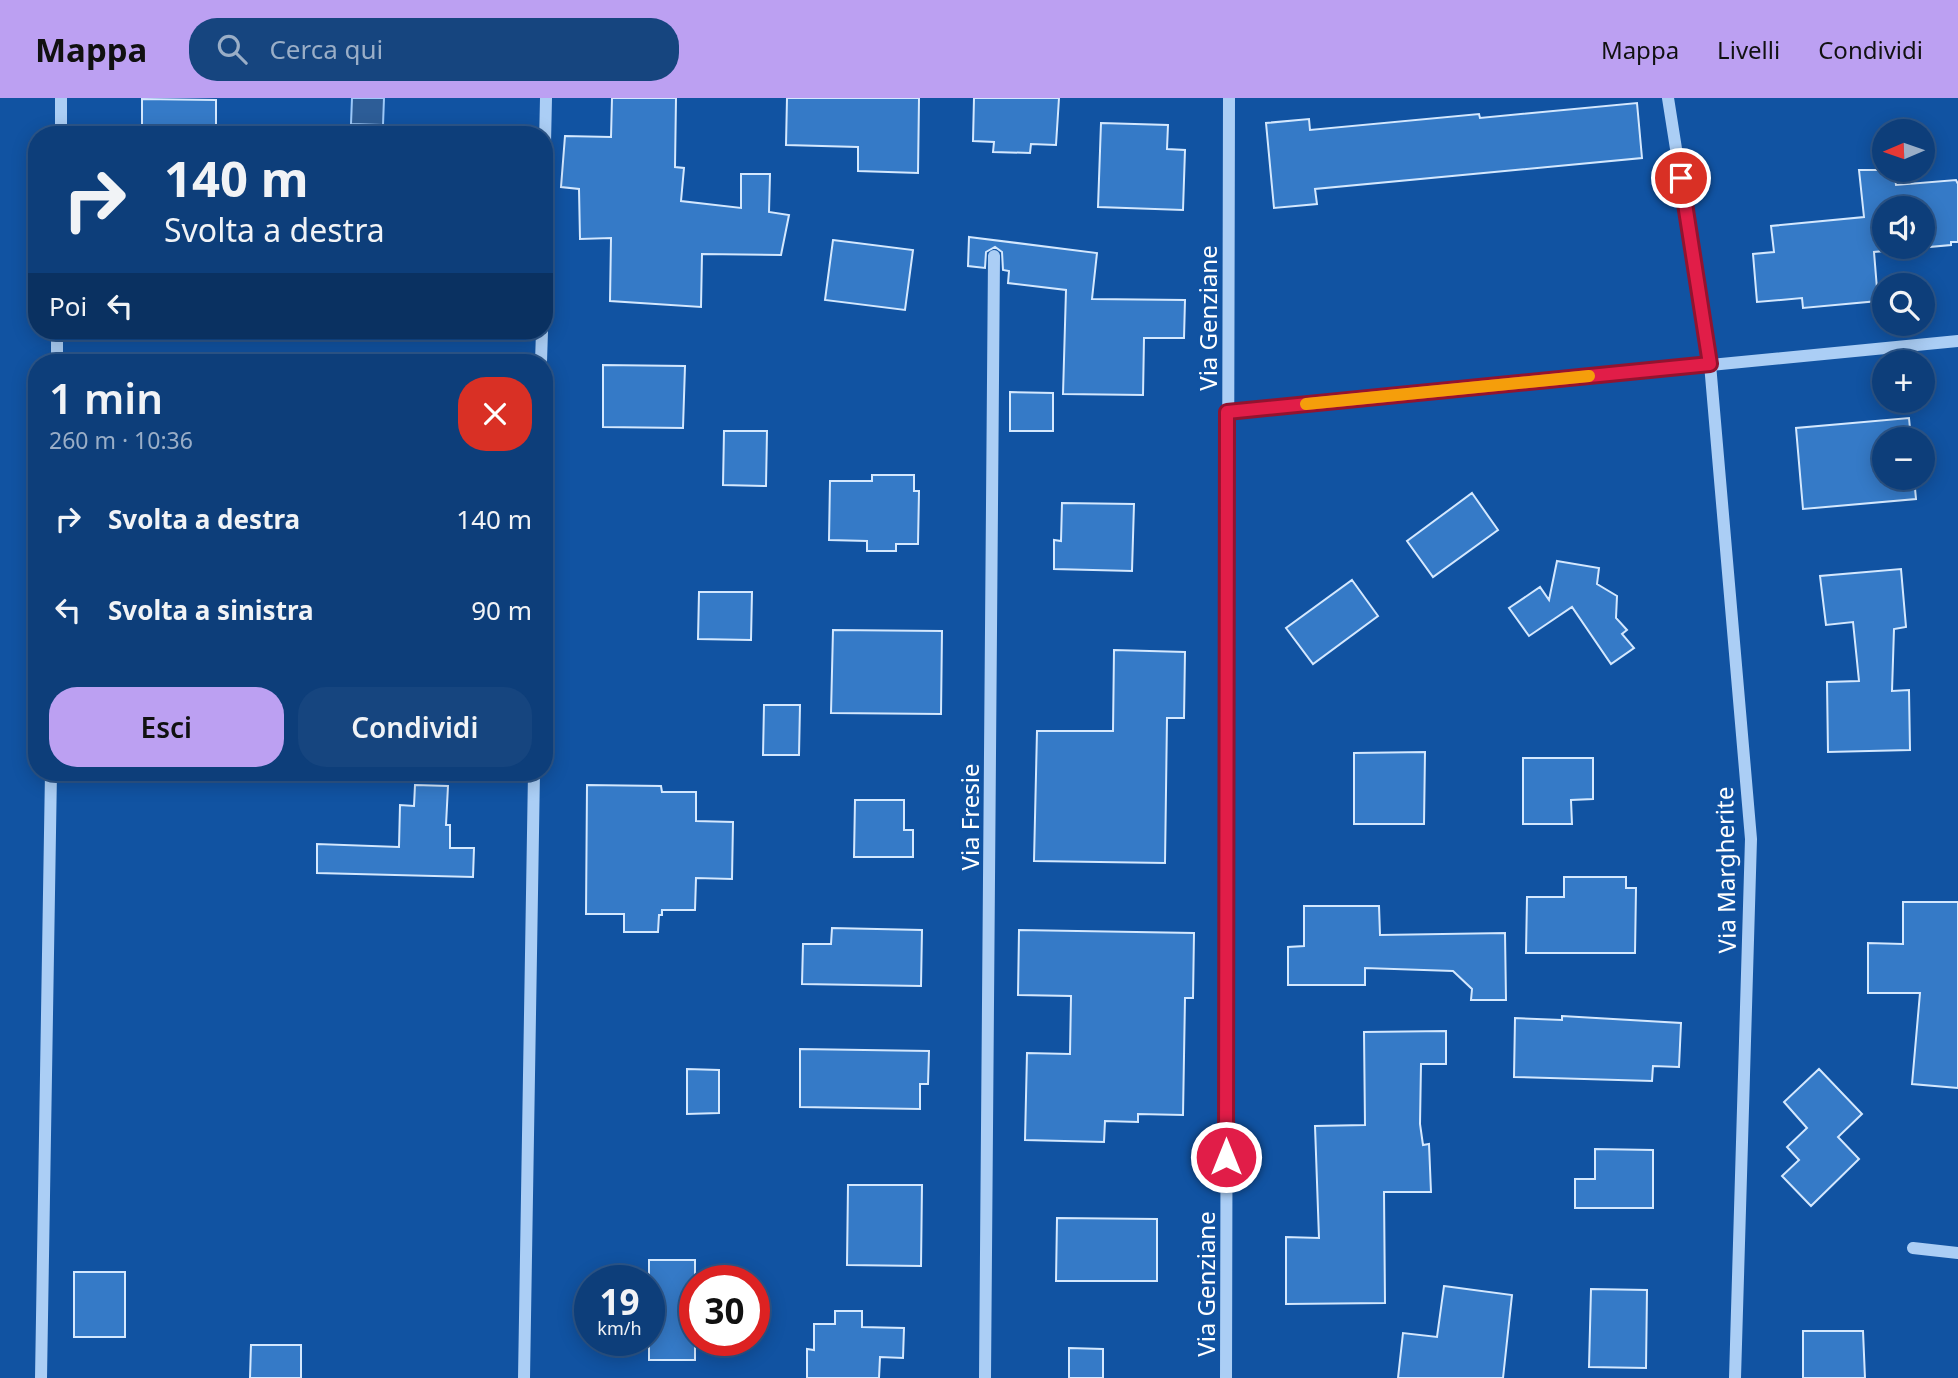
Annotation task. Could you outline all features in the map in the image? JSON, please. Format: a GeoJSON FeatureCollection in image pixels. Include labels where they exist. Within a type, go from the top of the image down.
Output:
{"type":"FeatureCollection","features":[{"type":"Feature","properties":{"kind":"street"},"geometry":{"type":"LineString","coordinates":[[61,98],[61,126]]}},
{"type":"Feature","properties":{"kind":"street"},"geometry":{"type":"LineString","coordinates":[[545,126],[546,98]]}},
{"type":"Feature","properties":{"kind":"street","name":"Via Genziane"},"geometry":{"type":"LineString","coordinates":[[1226,1378],[1229,98]]}},
{"type":"Feature","properties":{"kind":"street","name":"Via Margherite"},"geometry":{"type":"LineString","coordinates":[[1668,98],[1710,364],[1751,839],[1735,1378]]}},
{"type":"Feature","properties":{"kind":"street","name":"Via Fresie"},"geometry":{"type":"LineString","coordinates":[[985,1378],[994,256]]}},
{"type":"Feature","properties":{"kind":"street"},"geometry":{"type":"LineString","coordinates":[[1227,412],[1958,341]]}},
{"type":"Feature","properties":{"kind":"street"},"geometry":{"type":"LineString","coordinates":[[41,1378],[51,781]]}},
{"type":"Feature","properties":{"kind":"street"},"geometry":{"type":"LineString","coordinates":[[524,1378],[534,781]]}},
{"type":"Feature","properties":{"kind":"street"},"geometry":{"type":"LineString","coordinates":[[1913,1248],[1958,1253]]}},
{"type":"Feature","properties":{"kind":"water"},"geometry":{"type":"Polygon","coordinates":[[[352,98],[384,98],[383,125],[351,124],[352,98]]]}},
{"type":"Feature","properties":{"kind":"building"},"geometry":{"type":"Polygon","coordinates":[[[612,98],[676,98],[675,167],[684,168],[681,201],[741,208],[741,174],[770,174],[769,212],[789,215],[781,255],[702,254],[701,307],[610,301],[611,238],[580,239],[579,189],[561,187],[565,136],[611,137],[612,98]]]}},
{"type":"Feature","properties":{"kind":"building"},"geometry":{"type":"Polygon","coordinates":[[[787,98],[919,98],[918,173],[858,171],[858,147],[786,145],[787,98]]]}},
{"type":"Feature","properties":{"kind":"building"},"geometry":{"type":"Polygon","coordinates":[[[974,98],[1059,98],[1056,145],[1031,144],[1030,153],[993,152],[994,142],[973,141],[974,98]]]}},
{"type":"Feature","properties":{"kind":"building"},"geometry":{"type":"Polygon","coordinates":[[[142,99],[216,100],[216,126],[142,126],[142,99]]]}},
{"type":"Feature","properties":{"kind":"building"},"geometry":{"type":"Polygon","coordinates":[[[1637,103],[1642,158],[1315,189],[1317,204],[1274,208],[1266,123],[1309,119],[1310,130],[1637,103]]]}},
{"type":"Feature","properties":{"kind":"building"},"geometry":{"type":"Polygon","coordinates":[[[1101,123],[1168,125],[1167,149],[1185,150],[1183,210],[1098,207],[1101,123]]]}},
{"type":"Feature","properties":{"kind":"building"},"geometry":{"type":"Polygon","coordinates":[[[1859,170],[1872,170],[1872,182],[1896,182],[1896,185],[1956,180],[1958,184],[1958,242],[1951,242],[1951,245],[1935,246],[1935,196],[1872,196],[1872,259],[1875,259],[1876,273],[1872,273],[1872,302],[1803,308],[1802,298],[1757,302],[1753,254],[1774,252],[1771,226],[1864,217],[1859,170]]]}},
{"type":"Feature","properties":{"kind":"building"},"geometry":{"type":"Polygon","coordinates":[[[969,237],[1097,253],[1092,299],[1185,300],[1184,338],[1144,338],[1143,395],[1063,394],[1066,290],[1008,283],[1009,271],[1003,270],[1002,252],[995,247],[986,252],[985,268],[968,266],[969,237]]]}},
{"type":"Feature","properties":{"kind":"building"},"geometry":{"type":"Polygon","coordinates":[[[833,240],[913,250],[905,310],[825,300],[833,240]]]}},
{"type":"Feature","properties":{"kind":"building"},"geometry":{"type":"Polygon","coordinates":[[[603,365],[685,366],[683,428],[603,427],[603,365]]]}},
{"type":"Feature","properties":{"kind":"building"},"geometry":{"type":"Polygon","coordinates":[[[1010,392],[1053,393],[1053,431],[1010,431],[1010,392]]]}},
{"type":"Feature","properties":{"kind":"building"},"geometry":{"type":"Polygon","coordinates":[[[1909,418],[1910,427],[1872,427],[1872,490],[1915,490],[1916,499],[1803,509],[1796,428],[1909,418]]]}},
{"type":"Feature","properties":{"kind":"building"},"geometry":{"type":"Polygon","coordinates":[[[724,431],[767,431],[766,486],[723,485],[724,431]]]}},
{"type":"Feature","properties":{"kind":"building"},"geometry":{"type":"Polygon","coordinates":[[[872,475],[914,475],[914,491],[919,491],[918,544],[896,544],[896,551],[867,551],[867,541],[829,540],[830,481],[872,481],[872,475]]]}},
{"type":"Feature","properties":{"kind":"building"},"geometry":{"type":"Polygon","coordinates":[[[1472,493],[1498,530],[1433,577],[1407,541],[1472,493]]]}},
{"type":"Feature","properties":{"kind":"building"},"geometry":{"type":"Polygon","coordinates":[[[1062,503],[1134,504],[1132,571],[1054,569],[1054,540],[1061,541],[1062,503]]]}},
{"type":"Feature","properties":{"kind":"building"},"geometry":{"type":"Polygon","coordinates":[[[1557,561],[1599,568],[1597,584],[1617,596],[1616,618],[1627,630],[1622,634],[1634,648],[1611,664],[1572,607],[1529,636],[1509,608],[1540,587],[1549,600],[1557,561]]]}},
{"type":"Feature","properties":{"kind":"building"},"geometry":{"type":"Polygon","coordinates":[[[1901,569],[1906,627],[1894,629],[1892,691],[1909,690],[1910,750],[1828,752],[1827,682],[1859,681],[1853,622],[1826,625],[1820,576],[1901,569]]]}},
{"type":"Feature","properties":{"kind":"building"},"geometry":{"type":"Polygon","coordinates":[[[1352,580],[1378,616],[1313,664],[1286,628],[1352,580]]]}},
{"type":"Feature","properties":{"kind":"building"},"geometry":{"type":"Polygon","coordinates":[[[699,592],[752,592],[751,640],[698,639],[699,592]]]}},
{"type":"Feature","properties":{"kind":"building"},"geometry":{"type":"Polygon","coordinates":[[[833,630],[942,631],[941,714],[831,713],[833,630]]]}},
{"type":"Feature","properties":{"kind":"building"},"geometry":{"type":"Polygon","coordinates":[[[1114,650],[1185,652],[1184,718],[1167,718],[1165,863],[1034,861],[1037,731],[1113,731],[1114,650]]]}},
{"type":"Feature","properties":{"kind":"building"},"geometry":{"type":"Polygon","coordinates":[[[764,705],[800,705],[799,755],[763,755],[764,705]]]}},
{"type":"Feature","properties":{"kind":"building"},"geometry":{"type":"Polygon","coordinates":[[[1425,752],[1424,824],[1354,824],[1354,753],[1425,752]]]}},
{"type":"Feature","properties":{"kind":"building"},"geometry":{"type":"Polygon","coordinates":[[[1523,758],[1593,758],[1593,799],[1571,800],[1572,824],[1523,824],[1523,758]]]}},
{"type":"Feature","properties":{"kind":"building"},"geometry":{"type":"Polygon","coordinates":[[[415,785],[448,786],[446,825],[450,825],[450,848],[474,848],[473,877],[317,873],[317,844],[399,847],[400,805],[414,806],[415,785]]]}},
{"type":"Feature","properties":{"kind":"building"},"geometry":{"type":"Polygon","coordinates":[[[587,785],[661,786],[662,792],[696,792],[696,821],[733,822],[732,879],[696,878],[695,910],[662,910],[658,932],[624,932],[624,914],[586,914],[587,785]]]}},
{"type":"Feature","properties":{"kind":"building"},"geometry":{"type":"Polygon","coordinates":[[[855,800],[904,800],[904,830],[913,830],[913,857],[854,857],[855,800]]]}},
{"type":"Feature","properties":{"kind":"building"},"geometry":{"type":"Polygon","coordinates":[[[1564,877],[1626,877],[1626,888],[1636,888],[1635,953],[1526,953],[1527,897],[1564,897],[1564,877]]]}},
{"type":"Feature","properties":{"kind":"building"},"geometry":{"type":"Polygon","coordinates":[[[1903,902],[1958,902],[1958,1088],[1912,1084],[1920,993],[1868,993],[1868,943],[1903,944],[1903,902]]]}},
{"type":"Feature","properties":{"kind":"building"},"geometry":{"type":"Polygon","coordinates":[[[1304,906],[1379,906],[1380,935],[1505,933],[1506,1000],[1471,1000],[1472,989],[1453,971],[1365,968],[1365,985],[1288,985],[1288,947],[1304,946],[1304,906]]]}},
{"type":"Feature","properties":{"kind":"building"},"geometry":{"type":"Polygon","coordinates":[[[832,928],[922,930],[921,986],[802,984],[803,944],[831,944],[832,928]]]}},
{"type":"Feature","properties":{"kind":"building"},"geometry":{"type":"Polygon","coordinates":[[[1019,930],[1194,933],[1193,998],[1185,998],[1183,1115],[1138,1114],[1138,1122],[1105,1121],[1104,1142],[1025,1140],[1027,1053],[1070,1054],[1071,996],[1018,995],[1019,930]]]}},
{"type":"Feature","properties":{"kind":"building"},"geometry":{"type":"Polygon","coordinates":[[[1562,1016],[1681,1023],[1679,1067],[1653,1066],[1652,1081],[1514,1077],[1515,1018],[1562,1020],[1562,1016]]]}},
{"type":"Feature","properties":{"kind":"building"},"geometry":{"type":"Polygon","coordinates":[[[1446,1031],[1446,1064],[1421,1064],[1420,1124],[1423,1145],[1429,1144],[1431,1192],[1384,1192],[1385,1303],[1286,1304],[1286,1237],[1319,1238],[1315,1126],[1365,1125],[1364,1032],[1446,1031]]]}},
{"type":"Feature","properties":{"kind":"building"},"geometry":{"type":"Polygon","coordinates":[[[800,1049],[929,1051],[928,1084],[920,1084],[920,1109],[800,1107],[800,1049]]]}},
{"type":"Feature","properties":{"kind":"building"},"geometry":{"type":"Polygon","coordinates":[[[687,1069],[719,1070],[719,1113],[687,1114],[687,1069]]]}},
{"type":"Feature","properties":{"kind":"building"},"geometry":{"type":"Polygon","coordinates":[[[1819,1069],[1862,1114],[1838,1137],[1859,1159],[1811,1206],[1782,1176],[1799,1160],[1787,1147],[1807,1128],[1784,1102],[1819,1069]]]}},
{"type":"Feature","properties":{"kind":"building"},"geometry":{"type":"Polygon","coordinates":[[[1595,1149],[1653,1150],[1653,1208],[1575,1208],[1575,1179],[1595,1179],[1595,1149]]]}},
{"type":"Feature","properties":{"kind":"building"},"geometry":{"type":"Polygon","coordinates":[[[848,1185],[922,1185],[921,1266],[847,1265],[848,1185]]]}},
{"type":"Feature","properties":{"kind":"building"},"geometry":{"type":"Polygon","coordinates":[[[1057,1218],[1157,1219],[1157,1281],[1056,1281],[1057,1218]]]}},
{"type":"Feature","properties":{"kind":"building"},"geometry":{"type":"Polygon","coordinates":[[[649,1260],[695,1260],[695,1265],[679,1265],[679,1356],[695,1356],[695,1360],[649,1360],[649,1356],[665,1356],[665,1265],[649,1265],[649,1260]]]}},
{"type":"Feature","properties":{"kind":"building"},"geometry":{"type":"Polygon","coordinates":[[[74,1272],[125,1272],[125,1337],[74,1337],[74,1272]]]}},
{"type":"Feature","properties":{"kind":"building"},"geometry":{"type":"Polygon","coordinates":[[[1444,1286],[1512,1295],[1503,1378],[1398,1378],[1403,1333],[1437,1337],[1444,1286]]]}},
{"type":"Feature","properties":{"kind":"building"},"geometry":{"type":"Polygon","coordinates":[[[1591,1289],[1647,1290],[1646,1368],[1589,1367],[1591,1289]]]}},
{"type":"Feature","properties":{"kind":"building"},"geometry":{"type":"Polygon","coordinates":[[[835,1311],[862,1311],[862,1327],[904,1328],[903,1358],[880,1357],[879,1378],[807,1378],[807,1349],[814,1350],[814,1324],[835,1324],[835,1311]]]}},
{"type":"Feature","properties":{"kind":"building"},"geometry":{"type":"Polygon","coordinates":[[[1803,1331],[1863,1331],[1865,1378],[1803,1378],[1803,1331]]]}},
{"type":"Feature","properties":{"kind":"building"},"geometry":{"type":"Polygon","coordinates":[[[251,1345],[301,1345],[301,1378],[250,1378],[251,1345]]]}},
{"type":"Feature","properties":{"kind":"building"},"geometry":{"type":"Polygon","coordinates":[[[1069,1348],[1103,1349],[1103,1378],[1069,1378],[1069,1348]]]}},
{"type":"Feature","properties":{"kind":"slow traffic"},"geometry":{"type":"LineString","coordinates":[[1306,404],[1589,376]]}},
{"type":"Feature","properties":{"kind":"route"},"geometry":{"type":"LineString","coordinates":[[1226,1157],[1227,412],[1710,364],[1681,178]]}}]}
